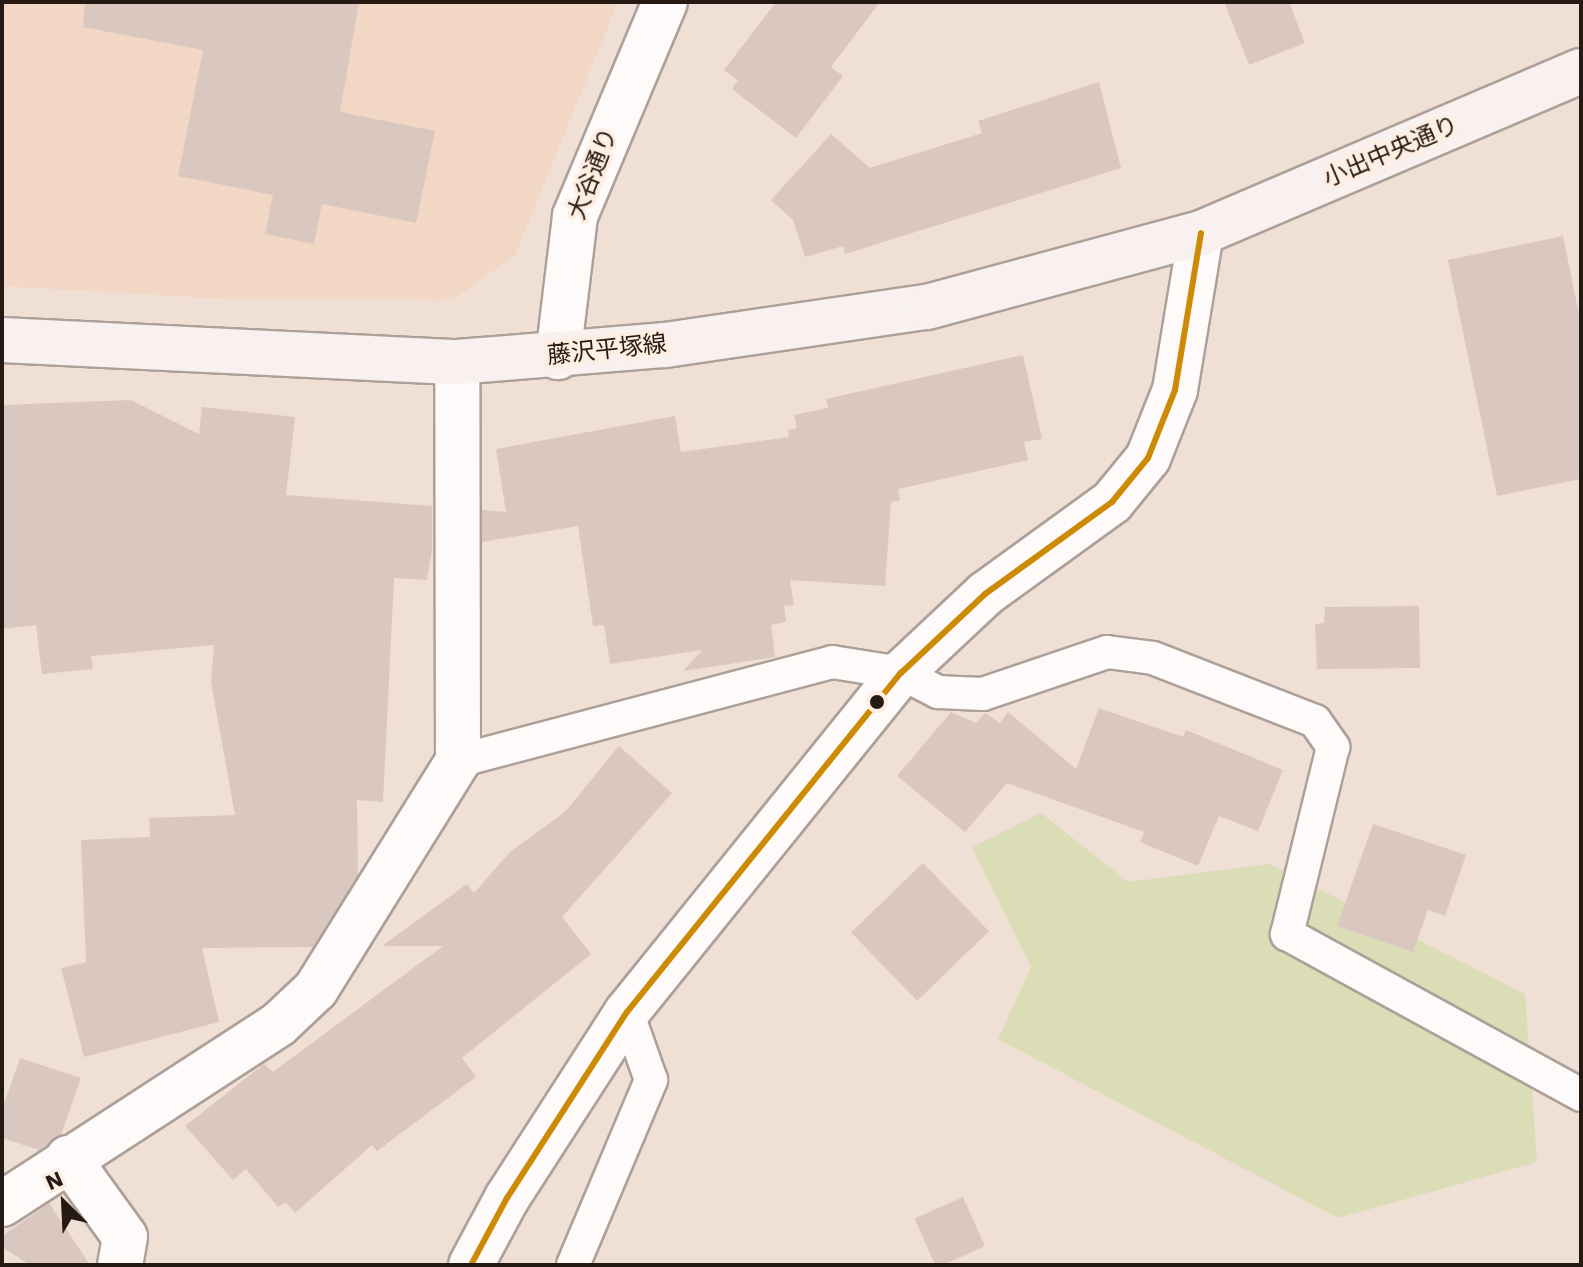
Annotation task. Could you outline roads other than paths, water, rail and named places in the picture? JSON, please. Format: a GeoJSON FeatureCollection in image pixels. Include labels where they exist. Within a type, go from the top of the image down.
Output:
{"type":"FeatureCollection","features":[{"type":"Feature","properties":{"kind":"main road","name":"小出中央通り"},"geometry":{"type":"LineString","coordinates":[[1201,233],[1581,71]]}},
{"type":"Feature","properties":{"kind":"main road","name":"藤沢平塚線"},"geometry":{"type":"LineString","coordinates":[[2,340],[457,362],[558,357],[927,307],[1201,233]]}},
{"type":"Feature","properties":{"kind":"street","name":"大谷通り"},"geometry":{"type":"LineString","coordinates":[[558,357],[575,216],[665,2]]}},
{"type":"Feature","properties":{"kind":"street"},"geometry":{"type":"LineString","coordinates":[[471,1265],[507,1198],[627,1012],[901,673],[996,585],[1112,502],[1148,458],[1175,390],[1201,233]]}},
{"type":"Feature","properties":{"kind":"street"},"geometry":{"type":"LineString","coordinates":[[2,1204],[68,1158],[279,1024],[316,989],[458,761],[457,362]]}},
{"type":"Feature","properties":{"kind":"street"},"geometry":{"type":"LineString","coordinates":[[68,1158],[125,1237],[120,1265]]}},
{"type":"Feature","properties":{"kind":"lane"},"geometry":{"type":"LineString","coordinates":[[458,761],[832,662],[901,673],[938,692],[983,694],[1107,652],[1153,658],[1315,721],[1333,747],[1287,934],[1581,1095]]}},
{"type":"Feature","properties":{"kind":"lane"},"geometry":{"type":"LineString","coordinates":[[573,1265],[651,1080],[627,1012]]}}]}
